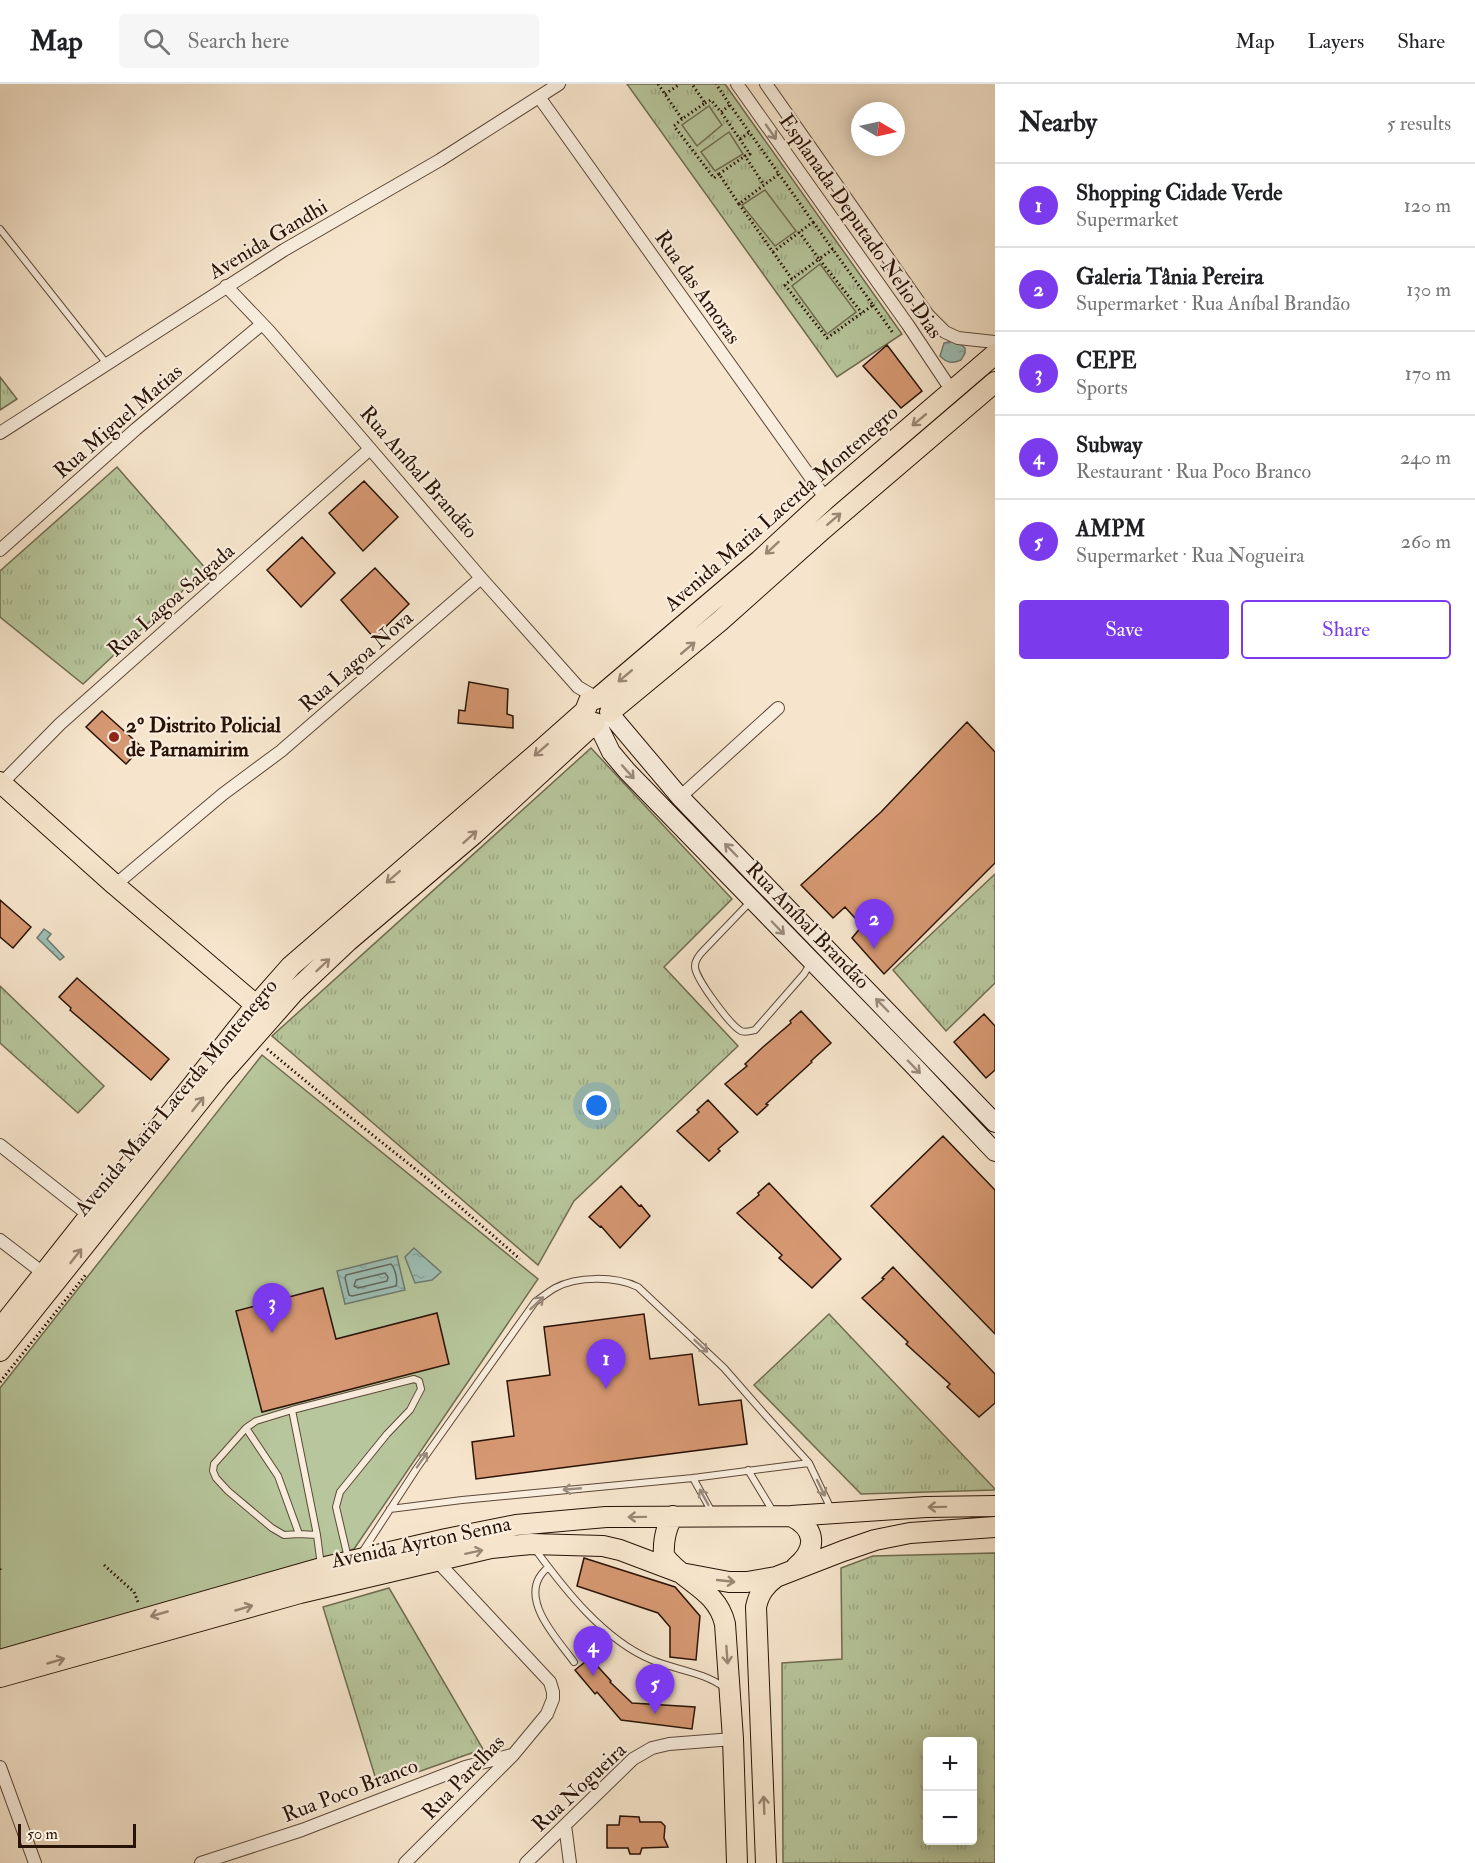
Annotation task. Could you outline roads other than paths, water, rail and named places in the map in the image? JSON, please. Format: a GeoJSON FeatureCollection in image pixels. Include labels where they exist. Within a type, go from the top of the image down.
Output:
{"type":"FeatureCollection","features":[{"type":"Feature","properties":{"kind":"main road","name":"Avenida Maria Lacerda Montenegro"},"geometry":{"type":"LineString","coordinates":[[0,1351],[50,1278],[94,1220],[219,1077],[263,1011],[294,992],[348,941],[474,834],[597,711],[826,499],[995,354]]}},
{"type":"Feature","properties":{"kind":"main road","name":"Avenida Maria Lacerda Montenegro"},"geometry":{"type":"LineString","coordinates":[[597,711],[720,621],[995,382]]}},
{"type":"Feature","properties":{"kind":"main road"},"geometry":{"type":"LineString","coordinates":[[1,783],[115,885],[263,1011]]}},
{"type":"Feature","properties":{"kind":"main road","name":"Avenida Maria Lacerda Montenegro"},"geometry":{"type":"LineString","coordinates":[[0,1329],[50,1278]]}},
{"type":"Feature","properties":{"kind":"main road","name":"Avenida Ayrton Senna"},"geometry":{"type":"LineString","coordinates":[[0,1660],[321,1568],[516,1525],[606,1516],[783,1516],[995,1506]]}},
{"type":"Feature","properties":{"kind":"main road"},"geometry":{"type":"LineString","coordinates":[[673,1516],[664,1534],[664,1556],[712,1598],[722,1614],[733,1739],[737,1863]]}},
{"type":"Feature","properties":{"kind":"main road"},"geometry":{"type":"LineString","coordinates":[[766,1863],[756,1607],[761,1591],[766,1585],[805,1560],[812,1543],[806,1525],[783,1516]]}},
{"type":"Feature","properties":{"kind":"main road","name":"Avenida Ayrton Senna"},"geometry":{"type":"LineString","coordinates":[[0,1677],[300,1593],[491,1548],[531,1544],[603,1546],[681,1573],[747,1582],[785,1573],[875,1540],[910,1533],[995,1527]]}},
{"type":"Feature","properties":{"kind":"street","name":"Avenida Gandhi"},"geometry":{"type":"LineString","coordinates":[[0,433],[226,286],[440,159],[559,84]]}},
{"type":"Feature","properties":{"kind":"street","name":"Esplanada Deputado Nelio Dias"},"geometry":{"type":"LineString","coordinates":[[737,84],[908,325],[952,391]]}},
{"type":"Feature","properties":{"kind":"street","name":"Esplanada Deputado Nelio Dias"},"geometry":{"type":"LineString","coordinates":[[766,84],[928,315],[945,332],[958,338],[995,342]]}},
{"type":"Feature","properties":{"kind":"street","name":"Rua das Amoras"},"geometry":{"type":"LineString","coordinates":[[539,97],[826,499]]}},
{"type":"Feature","properties":{"kind":"street","name":"Rua Aníbal Brandão"},"geometry":{"type":"LineString","coordinates":[[226,286],[262,324],[597,711],[995,1123]]}},
{"type":"Feature","properties":{"kind":"street","name":"Rua Miguel Matias"},"geometry":{"type":"LineString","coordinates":[[0,550],[136,429],[262,324]]}},
{"type":"Feature","properties":{"kind":"street","name":"Rua Lagoa Salgada"},"geometry":{"type":"LineString","coordinates":[[1,783],[60,724],[370,449]]}},
{"type":"Feature","properties":{"kind":"street","name":"Rua Lagoa Nova"},"geometry":{"type":"LineString","coordinates":[[115,885],[223,794],[281,752],[481,578]]}},
{"type":"Feature","properties":{"kind":"street"},"geometry":{"type":"LineString","coordinates":[[680,797],[778,708]]}},
{"type":"Feature","properties":{"kind":"street","name":"Rua Aníbal Brandão"},"geometry":{"type":"LineString","coordinates":[[597,711],[611,752],[627,771],[993,1147]]}},
{"type":"Feature","properties":{"kind":"street"},"geometry":{"type":"LineString","coordinates":[[0,1145],[94,1220]]}},
{"type":"Feature","properties":{"kind":"street"},"geometry":{"type":"LineString","coordinates":[[0,1240],[50,1278]]}},
{"type":"Feature","properties":{"kind":"street","name":"Rua Parelhas"},"geometry":{"type":"LineString","coordinates":[[405,1863],[513,1755],[547,1714],[553,1699],[550,1682],[436,1560]]}},
{"type":"Feature","properties":{"kind":"street","name":"Rua Nogueira"},"geometry":{"type":"LineString","coordinates":[[526,1863],[633,1759],[652,1748],[669,1743],[733,1739]]}},
{"type":"Feature","properties":{"kind":"street","name":"Rua Poco Branco"},"geometry":{"type":"LineString","coordinates":[[201,1863],[302,1830],[465,1767],[513,1755]]}},
{"type":"Feature","properties":{"kind":"street"},"geometry":{"type":"LineString","coordinates":[[0,1767],[34,1863]]}},
{"type":"Feature","properties":{"kind":"street"},"geometry":{"type":"LineString","coordinates":[[565,1825],[570,1863]]}},
{"type":"Feature","properties":{"kind":"lane"},"geometry":{"type":"LineString","coordinates":[[0,229],[107,364]]}},
{"type":"Feature","properties":{"kind":"lane"},"geometry":{"type":"LineString","coordinates":[[752,901],[704,950],[694,966],[697,976],[710,997],[740,1031],[755,1030],[804,974],[811,962]]}},
{"type":"Feature","properties":{"kind":"lane"},"geometry":{"type":"LineString","coordinates":[[353,1561],[535,1302],[557,1287],[584,1280],[603,1279],[629,1282],[638,1287],[724,1368],[809,1463],[833,1512]]}},
{"type":"Feature","properties":{"kind":"lane"},"geometry":{"type":"LineString","coordinates":[[317,1535],[284,1535],[272,1528],[216,1478],[213,1471],[214,1464],[246,1428],[256,1421],[414,1379],[419,1382],[421,1389],[410,1410],[354,1473],[338,1498],[336,1507],[353,1561]]}},
{"type":"Feature","properties":{"kind":"lane"},"geometry":{"type":"LineString","coordinates":[[292,1410],[317,1535],[321,1568]]}},
{"type":"Feature","properties":{"kind":"lane"},"geometry":{"type":"LineString","coordinates":[[246,1428],[278,1476],[299,1534]]}},
{"type":"Feature","properties":{"kind":"lane"},"geometry":{"type":"LineString","coordinates":[[390,1509],[474,1498],[693,1478],[809,1463]]}},
{"type":"Feature","properties":{"kind":"lane"},"geometry":{"type":"LineString","coordinates":[[748,1470],[783,1516]]}},
{"type":"Feature","properties":{"kind":"lane"},"geometry":{"type":"LineString","coordinates":[[693,1478],[714,1516]]}},
{"type":"Feature","properties":{"kind":"lane"},"geometry":{"type":"LineString","coordinates":[[531,1544],[559,1582],[595,1620],[622,1642],[649,1659],[717,1682],[729,1692]]}},
{"type":"Feature","properties":{"kind":"lane"},"geometry":{"type":"LineString","coordinates":[[548,1567],[539,1578],[536,1588],[538,1607],[542,1618],[573,1662]]}},
{"type":"Feature","properties":{"kind":"water"},"geometry":{"type":"Polygon","coordinates":[[[952,341],[965,348],[961,360],[952,362],[940,356],[944,343],[952,341]]]}},
{"type":"Feature","properties":{"kind":"water"},"geometry":{"type":"Polygon","coordinates":[[[44,929],[51,934],[47,939],[64,957],[60,960],[37,938],[44,929]]]}},
{"type":"Feature","properties":{"kind":"water"},"geometry":{"type":"Polygon","coordinates":[[[414,1248],[441,1272],[432,1280],[415,1283],[405,1257],[414,1248]]]}},
{"type":"Feature","properties":{"kind":"water"},"geometry":{"type":"Polygon","coordinates":[[[397,1256],[405,1290],[345,1304],[337,1271],[397,1256]]]}},
{"type":"Feature","properties":{"kind":"place","name":"2º Distrito Policial de Parnamirim"},"geometry":{"type":"Point","coordinates":[114,737]}},
{"type":"Feature","properties":{"kind":"place","name":"Galeria Tânia Pereira"},"geometry":{"type":"Point","coordinates":[874,949]}},
{"type":"Feature","properties":{"kind":"place","name":"CEPE"},"geometry":{"type":"Point","coordinates":[272,1333]}},
{"type":"Feature","properties":{"kind":"place","name":"Shopping Cidade Verde"},"geometry":{"type":"Point","coordinates":[606,1389]}},
{"type":"Feature","properties":{"kind":"place","name":"Subway"},"geometry":{"type":"Point","coordinates":[593,1676]}},
{"type":"Feature","properties":{"kind":"place","name":"AMPM"},"geometry":{"type":"Point","coordinates":[655,1714]}}]}
